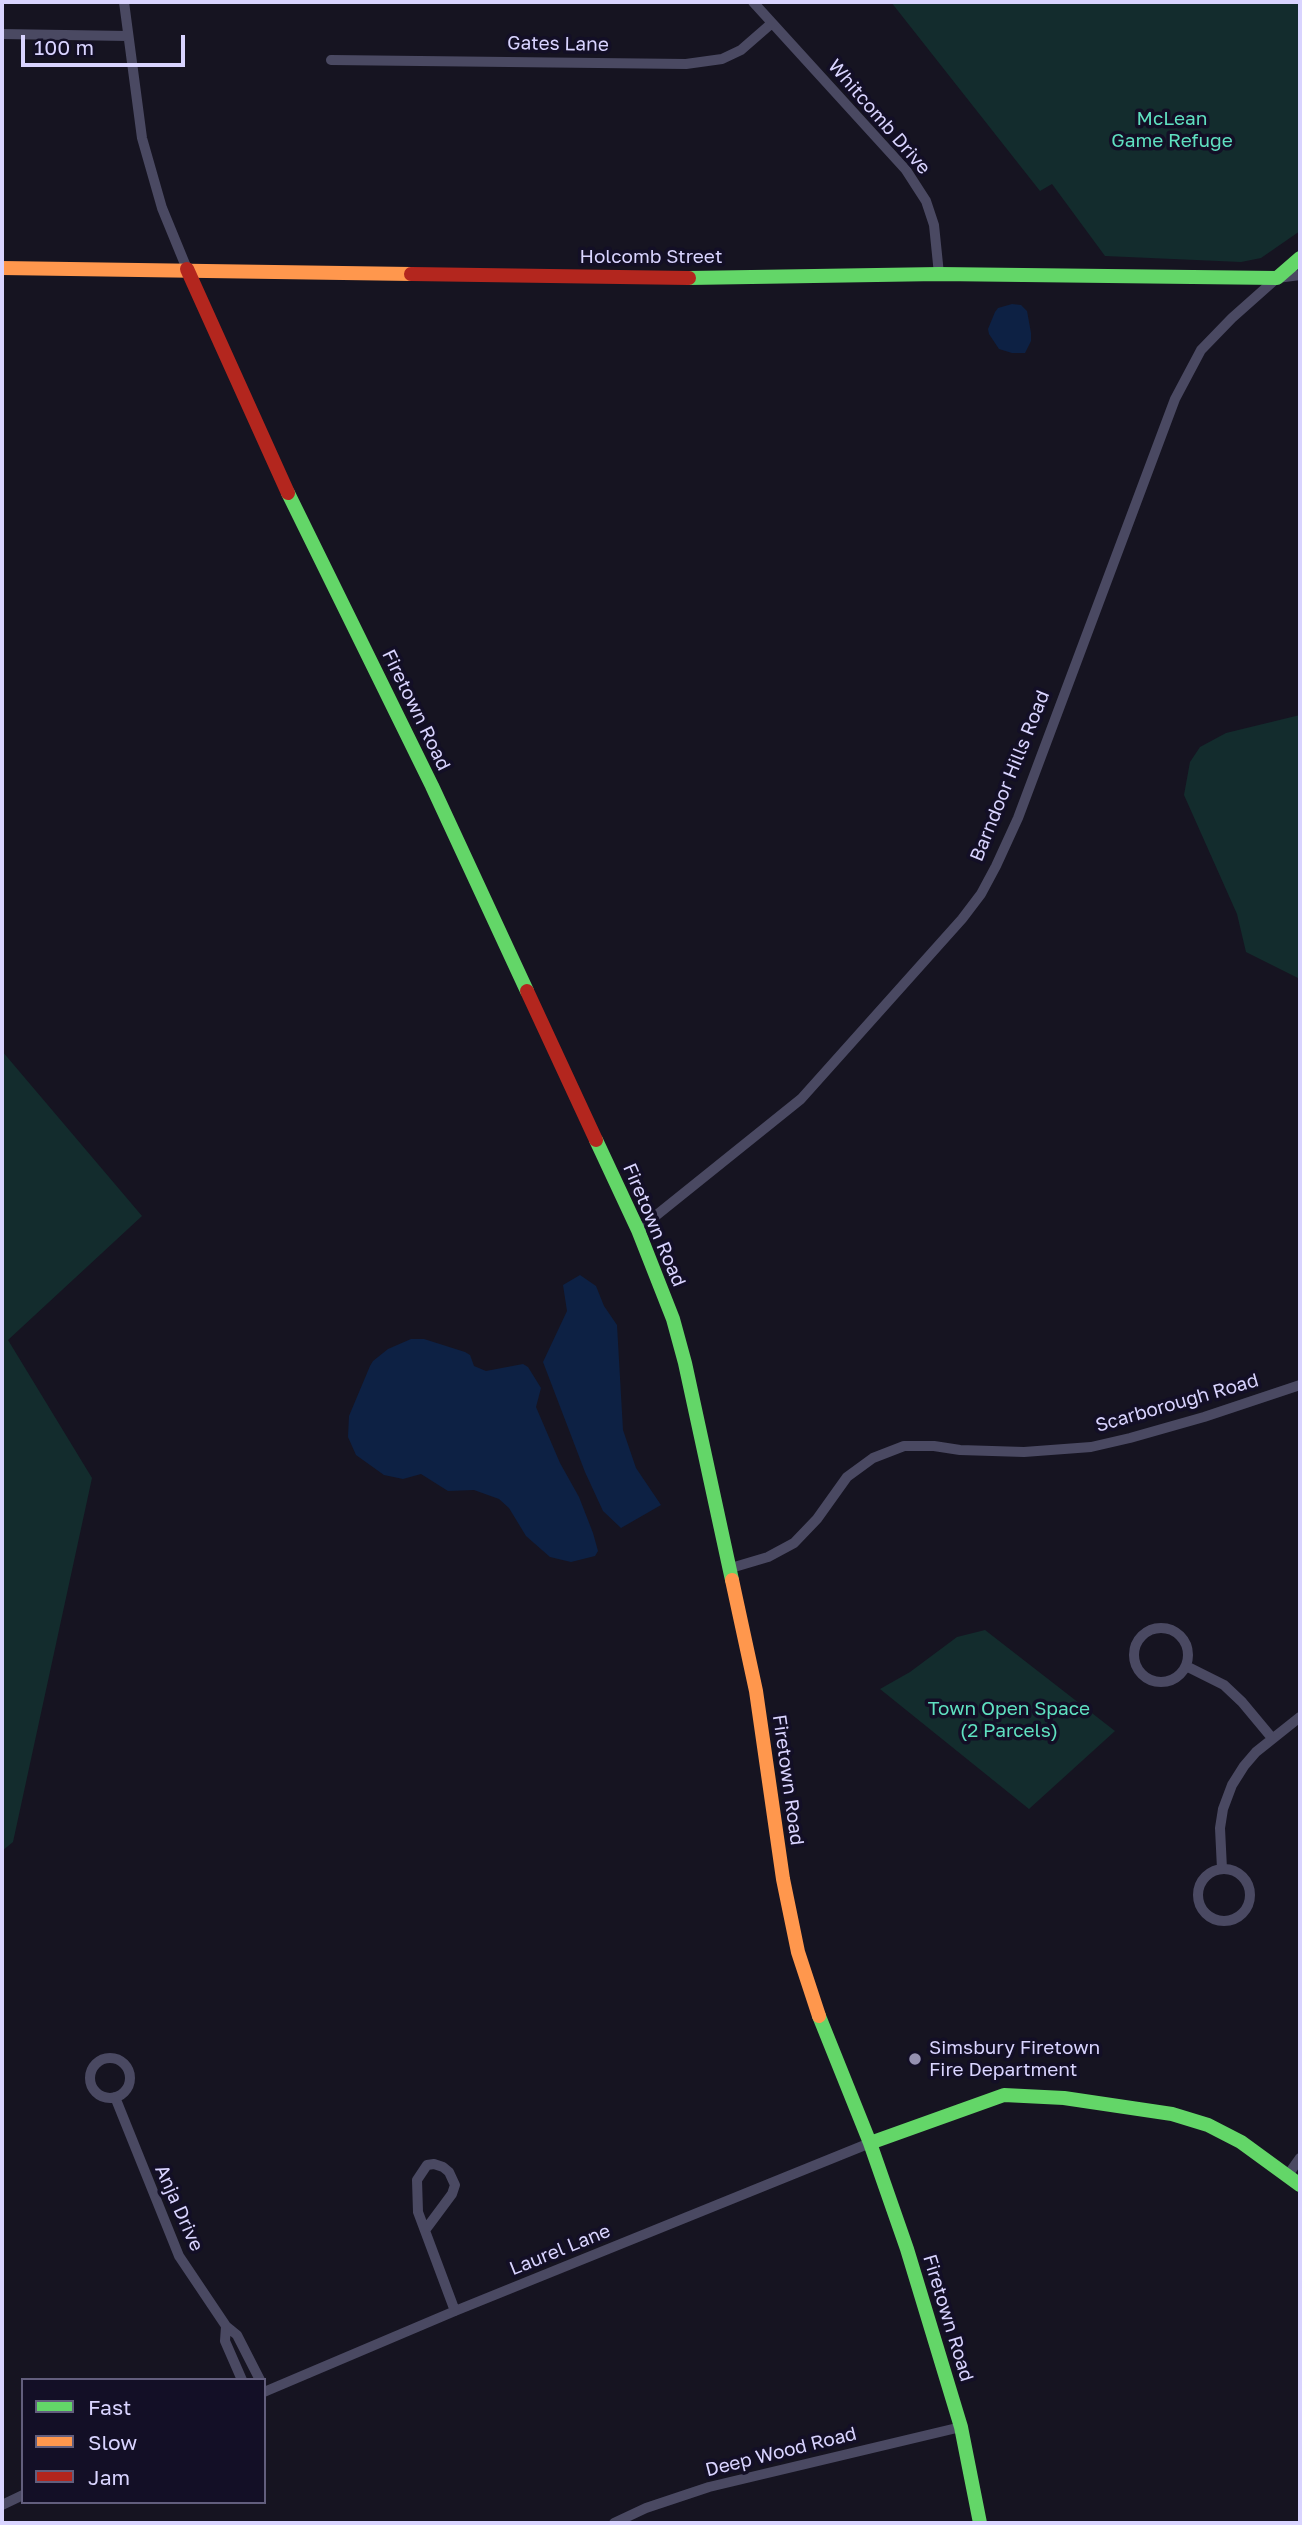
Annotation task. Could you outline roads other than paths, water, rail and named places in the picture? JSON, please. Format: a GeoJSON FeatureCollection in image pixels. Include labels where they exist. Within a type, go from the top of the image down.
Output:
{"type":"FeatureCollection","features":[{"type":"Feature","properties":{"kind":"street","name":"Firetown Road"},"geometry":{"type":"LineString","coordinates":[[124,2],[142,138],[162,208],[187,270],[299,519],[432,786],[638,1230],[673,1319],[731,1568],[756,1691],[783,1878],[798,1952],[824,2030],[870,2143],[907,2249],[961,2427],[980,2523]]}},
{"type":"Feature","properties":{"kind":"street","name":"Whitcomb Drive"},"geometry":{"type":"LineString","coordinates":[[753,2],[906,170],[926,201],[934,225],[939,274]]}},
{"type":"Feature","properties":{"kind":"street","name":"Gates Lane"},"geometry":{"type":"LineString","coordinates":[[331,60],[686,64],[722,59],[741,50],[772,23]]}},
{"type":"Feature","properties":{"kind":"street"},"geometry":{"type":"LineString","coordinates":[[2,34],[128,36]]}},
{"type":"Feature","properties":{"kind":"street","name":"Barndoor Hills Road"},"geometry":{"type":"LineString","coordinates":[[638,1230],[801,1099],[954,929],[981,894],[1018,818],[1175,398],[1201,350],[1232,318],[1300,258]]}},
{"type":"Feature","properties":{"kind":"street","name":"Holcomb Street"},"geometry":{"type":"LineString","coordinates":[[2,268],[691,278],[939,274],[1277,278],[1300,275]]}},
{"type":"Feature","properties":{"kind":"street","name":"Scarborough Road"},"geometry":{"type":"LineString","coordinates":[[731,1568],[768,1557],[794,1543],[817,1519],[847,1476],[873,1458],[904,1446],[1024,1452],[1091,1447],[1204,1417],[1300,1385]]}},
{"type":"Feature","properties":{"kind":"street"},"geometry":{"type":"LineString","coordinates":[[1164,1628],[1172,1630],[1185,1641],[1188,1658],[1186,1666],[1173,1679],[1165,1681],[1147,1677],[1136,1663],[1136,1645],[1147,1632],[1164,1628]]}},
{"type":"Feature","properties":{"kind":"street"},"geometry":{"type":"LineString","coordinates":[[1186,1666],[1224,1685],[1272,1738]]}},
{"type":"Feature","properties":{"kind":"street"},"geometry":{"type":"LineString","coordinates":[[1222,1869],[1220,1828],[1227,1797],[1244,1766],[1272,1738],[1300,1717]]}},
{"type":"Feature","properties":{"kind":"street"},"geometry":{"type":"LineString","coordinates":[[1222,1869],[1239,1874],[1250,1888],[1249,1906],[1244,1914],[1228,1922],[1220,1922],[1207,1915],[1198,1898],[1198,1890],[1206,1875],[1222,1869]]}},
{"type":"Feature","properties":{"kind":"street"},"geometry":{"type":"LineString","coordinates":[[870,2143],[1004,2095],[1076,2099],[1184,2117],[1208,2125],[1241,2142],[1300,2185]]}},
{"type":"Feature","properties":{"kind":"street","name":"Anja Drive"},"geometry":{"type":"LineString","coordinates":[[115,2097],[179,2256],[226,2326],[237,2335],[259,2378]]}},
{"type":"Feature","properties":{"kind":"street","name":"Laurel Lane"},"geometry":{"type":"LineString","coordinates":[[266,2390],[870,2143]]}},
{"type":"Feature","properties":{"kind":"street"},"geometry":{"type":"LineString","coordinates":[[1287,2175],[1300,2158]]}},
{"type":"Feature","properties":{"kind":"street"},"geometry":{"type":"LineString","coordinates":[[426,2229],[455,2185],[449,2172],[434,2164],[427,2165],[421,2172],[416,2186],[418,2212],[455,2311]]}},
{"type":"Feature","properties":{"kind":"street","name":"Anja Drive"},"geometry":{"type":"LineString","coordinates":[[226,2326],[225,2342],[241,2378]]}},
{"type":"Feature","properties":{"kind":"street","name":"Deep Wood Road"},"geometry":{"type":"LineString","coordinates":[[614,2523],[646,2508],[709,2487],[961,2427]]}},
{"type":"Feature","properties":{"kind":"street"},"geometry":{"type":"LineString","coordinates":[[2,2505],[21,2497]]}},
{"type":"Feature","properties":{"kind":"water"},"geometry":{"type":"Polygon","coordinates":[[[1012,304],[1021,305],[1027,311],[1031,341],[1025,353],[999,349],[989,334],[988,329],[998,308],[1012,304]]]}},
{"type":"Feature","properties":{"kind":"water"},"geometry":{"type":"Polygon","coordinates":[[[580,1275],[596,1286],[604,1306],[617,1325],[623,1430],[636,1468],[661,1505],[621,1528],[603,1511],[585,1472],[543,1362],[567,1311],[563,1285],[580,1275]]]}},
{"type":"Feature","properties":{"kind":"water"},"geometry":{"type":"Polygon","coordinates":[[[411,1339],[424,1339],[465,1352],[470,1355],[474,1366],[486,1371],[523,1364],[528,1367],[541,1388],[536,1407],[560,1463],[579,1497],[598,1551],[595,1556],[571,1562],[550,1557],[526,1536],[509,1508],[499,1499],[474,1490],[448,1491],[421,1474],[403,1479],[384,1475],[356,1455],[348,1437],[349,1416],[370,1366],[388,1349],[411,1339]]]}},
{"type":"Feature","properties":{"kind":"place","name":"Simsbury Firetown Fire Department"},"geometry":{"type":"Point","coordinates":[915,2059]}},
{"type":"Feature","properties":{"kind":"park label","name":"McLean Game Refuge"},"geometry":{"type":"Point","coordinates":[1172,130]}},
{"type":"Feature","properties":{"kind":"park label","name":"Town Open Space (2 Parcels)"},"geometry":{"type":"Point","coordinates":[1009,1720]}}]}
